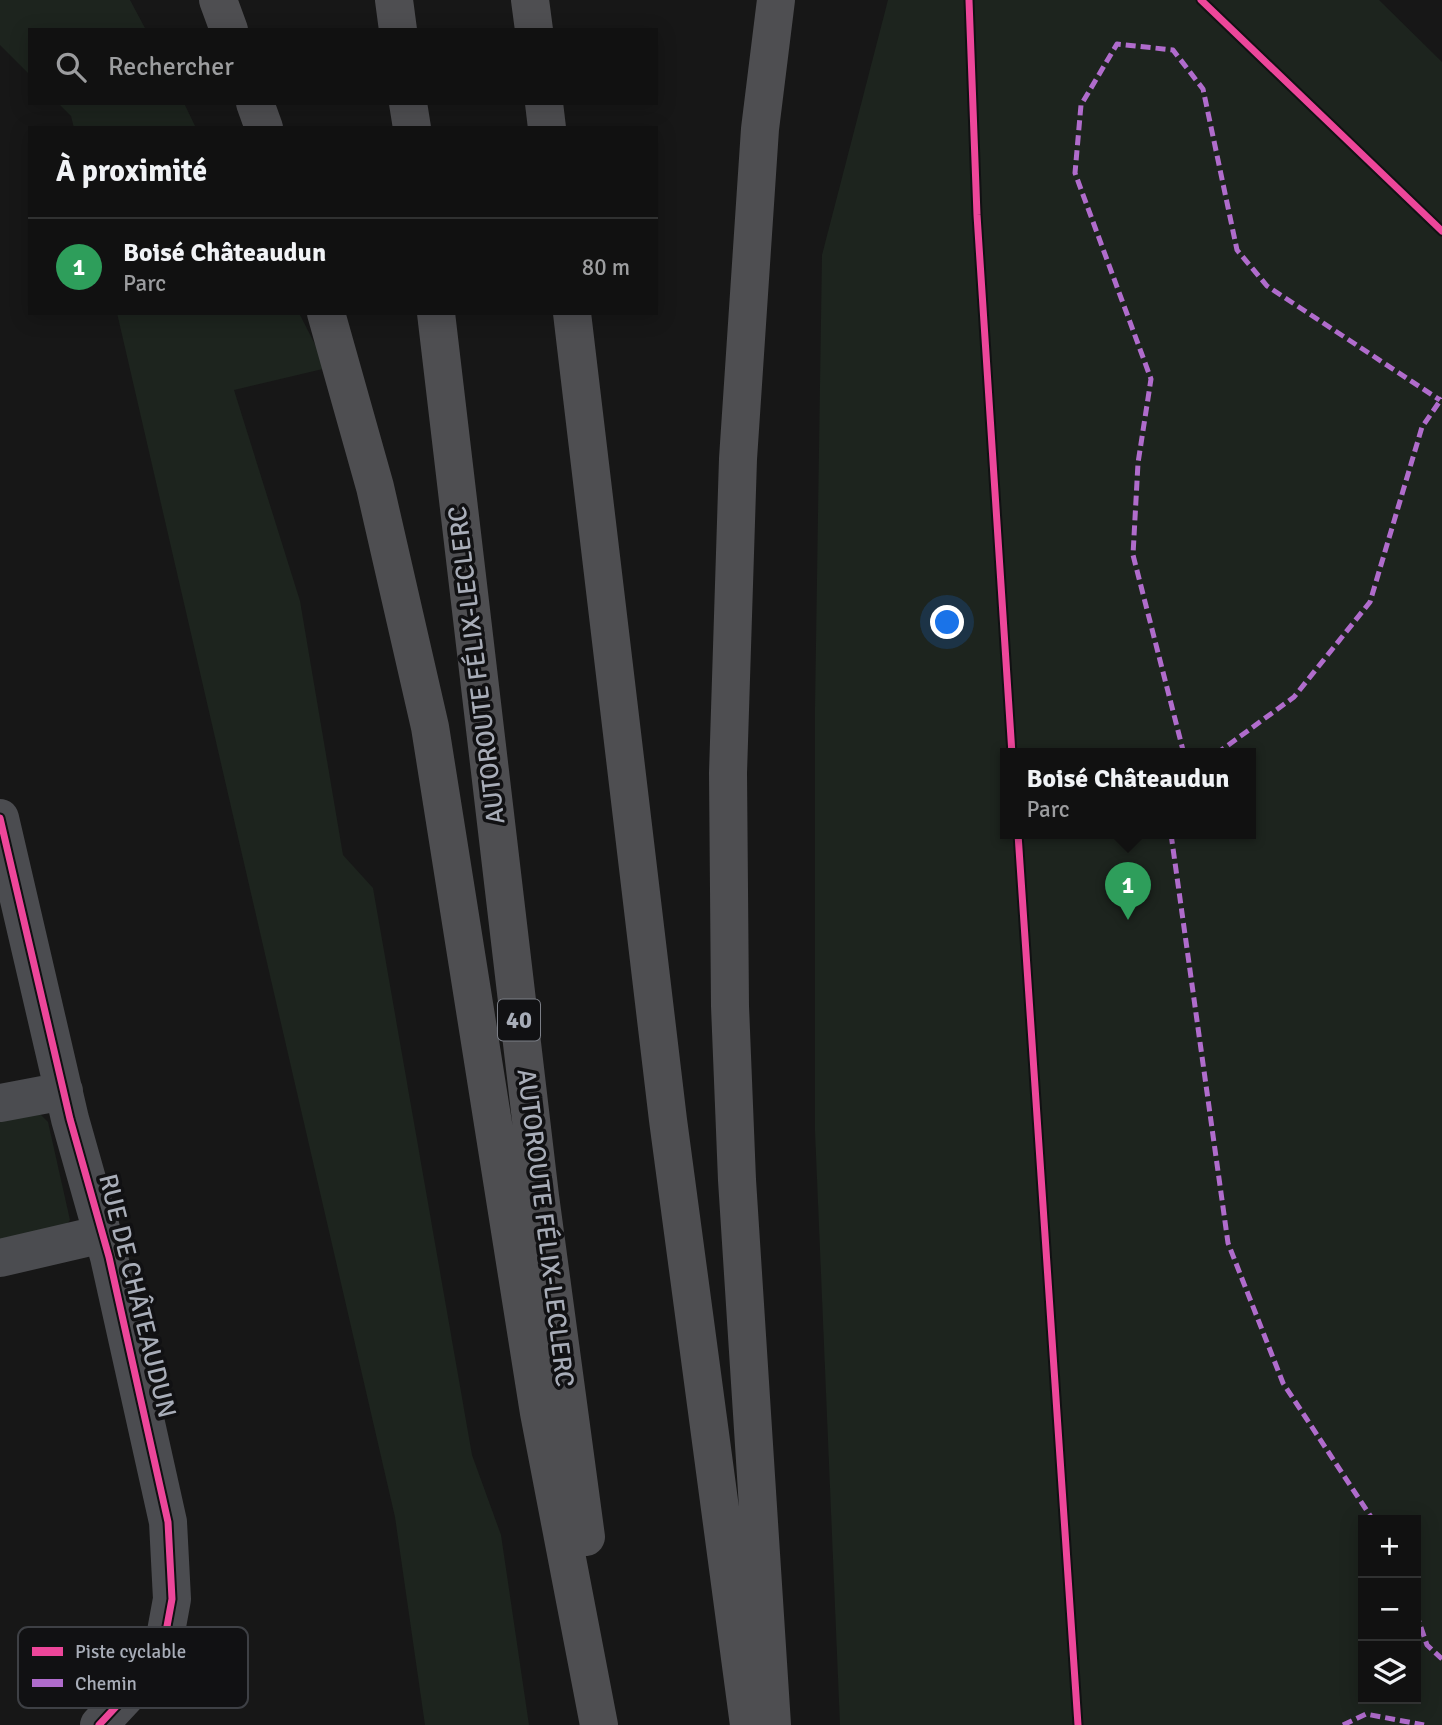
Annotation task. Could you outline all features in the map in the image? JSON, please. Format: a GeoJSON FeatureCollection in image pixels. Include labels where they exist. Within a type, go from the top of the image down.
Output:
{"type":"FeatureCollection","features":[{"type":"Feature","properties":{"kind":"highway"},"geometry":{"type":"LineString","coordinates":[[218,0],[228,28]]}},
{"type":"Feature","properties":{"kind":"highway"},"geometry":{"type":"LineString","coordinates":[[394,0],[398,28]]}},
{"type":"Feature","properties":{"kind":"highway"},"geometry":{"type":"LineString","coordinates":[[530,0],[534,28]]}},
{"type":"Feature","properties":{"kind":"highway"},"geometry":{"type":"LineString","coordinates":[[772,1725],[737,1180],[730,1006],[728,774],[738,459],[760,129],[776,0]]}},
{"type":"Feature","properties":{"kind":"highway"},"geometry":{"type":"LineString","coordinates":[[257,105],[263,126]]}},
{"type":"Feature","properties":{"kind":"highway"},"geometry":{"type":"LineString","coordinates":[[408,105],[412,126]]}},
{"type":"Feature","properties":{"kind":"highway"},"geometry":{"type":"LineString","coordinates":[[544,105],[547,126]]}},
{"type":"Feature","properties":{"kind":"highway"},"geometry":{"type":"LineString","coordinates":[[327,315],[375,487],[430,727],[539,1413],[599,1725]]}},
{"type":"Feature","properties":{"kind":"highway","name":"AUTOROUTE FÉLIX-LECLERC"},"geometry":{"type":"LineString","coordinates":[[436,315],[540,1196],[612,1725]]}},
{"type":"Feature","properties":{"kind":"highway"},"geometry":{"type":"LineString","coordinates":[[572,315],[668,1120],[749,1725]]}},
{"type":"Feature","properties":{"kind":"street","name":"RUE DE CHÂTEAUDUN"},"geometry":{"type":"LineString","coordinates":[[0,818],[64,1091],[103,1234],[164,1499],[172,1573],[168,1627]]}},
{"type":"Feature","properties":{"kind":"street"},"geometry":{"type":"LineString","coordinates":[[0,1102],[64,1091]]}},
{"type":"Feature","properties":{"kind":"street","name":"RUE DE CHÂTEAUDUN"},"geometry":{"type":"LineString","coordinates":[[0,1258],[103,1234]]}},
{"type":"Feature","properties":{"kind":"street","name":"RUE DE CHÂTEAUDUN"},"geometry":{"type":"LineString","coordinates":[[99,1725],[115,1708]]}},
{"type":"Feature","properties":{"kind":"shaded area"},"geometry":{"type":"Polygon","coordinates":[[[0,0],[130,0],[145,28],[28,28],[28,73],[0,45],[0,0]]]}},
{"type":"Feature","properties":{"kind":"shaded area"},"geometry":{"type":"Polygon","coordinates":[[[888,0],[1379,0],[1442,62],[1442,1725],[840,1725],[815,1131],[815,708],[822,255],[888,0]]]}},
{"type":"Feature","properties":{"kind":"shaded area"},"geometry":{"type":"Polygon","coordinates":[[[60,105],[185,105],[195,126],[74,126],[71,116],[60,105]]]}},
{"type":"Feature","properties":{"kind":"shaded area"},"geometry":{"type":"Polygon","coordinates":[[[117,315],[300,315],[327,368],[234,390],[300,601],[343,855],[373,888],[472,1455],[501,1535],[529,1725],[425,1725],[395,1517],[117,315]]]}},
{"type":"Feature","properties":{"kind":"shaded area"},"geometry":{"type":"Polygon","coordinates":[[[40,1114],[48,1122],[70,1220],[67,1224],[0,1240],[0,1119],[40,1114]]]}},
{"type":"Feature","properties":{"kind":"marked path"},"geometry":{"type":"LineString","coordinates":[[1182,748],[1133,555],[1138,463],[1151,379],[1075,173],[1081,105],[1117,44],[1173,50],[1203,89],[1237,250],[1267,286],[1440,400]]}},
{"type":"Feature","properties":{"kind":"marked path"},"geometry":{"type":"LineString","coordinates":[[1224,748],[1294,697],[1370,602],[1422,427],[1442,398]]}},
{"type":"Feature","properties":{"kind":"marked path"},"geometry":{"type":"LineString","coordinates":[[1172,839],[1228,1243],[1283,1383],[1370,1515]]}},
{"type":"Feature","properties":{"kind":"marked path"},"geometry":{"type":"LineString","coordinates":[[1421,1628],[1427,1645],[1442,1659]]}},
{"type":"Feature","properties":{"kind":"marked path"},"geometry":{"type":"LineString","coordinates":[[1343,1725],[1366,1714],[1424,1725]]}},
{"type":"Feature","properties":{"kind":"cycle path"},"geometry":{"type":"LineString","coordinates":[[969,0],[977,215],[1012,748]]}},
{"type":"Feature","properties":{"kind":"cycle path"},"geometry":{"type":"LineString","coordinates":[[1201,0],[1442,231]]}},
{"type":"Feature","properties":{"kind":"cycle path"},"geometry":{"type":"LineString","coordinates":[[0,818],[70,1119],[109,1257],[168,1522],[172,1599],[167,1627]]}},
{"type":"Feature","properties":{"kind":"cycle path"},"geometry":{"type":"LineString","coordinates":[[1018,839],[1078,1725]]}},
{"type":"Feature","properties":{"kind":"cycle path"},"geometry":{"type":"LineString","coordinates":[[99,1725],[115,1708]]}},
{"type":"Feature","properties":{"kind":"place","name":"Boisé Châteaudun"},"geometry":{"type":"Point","coordinates":[1128,920]}}]}
